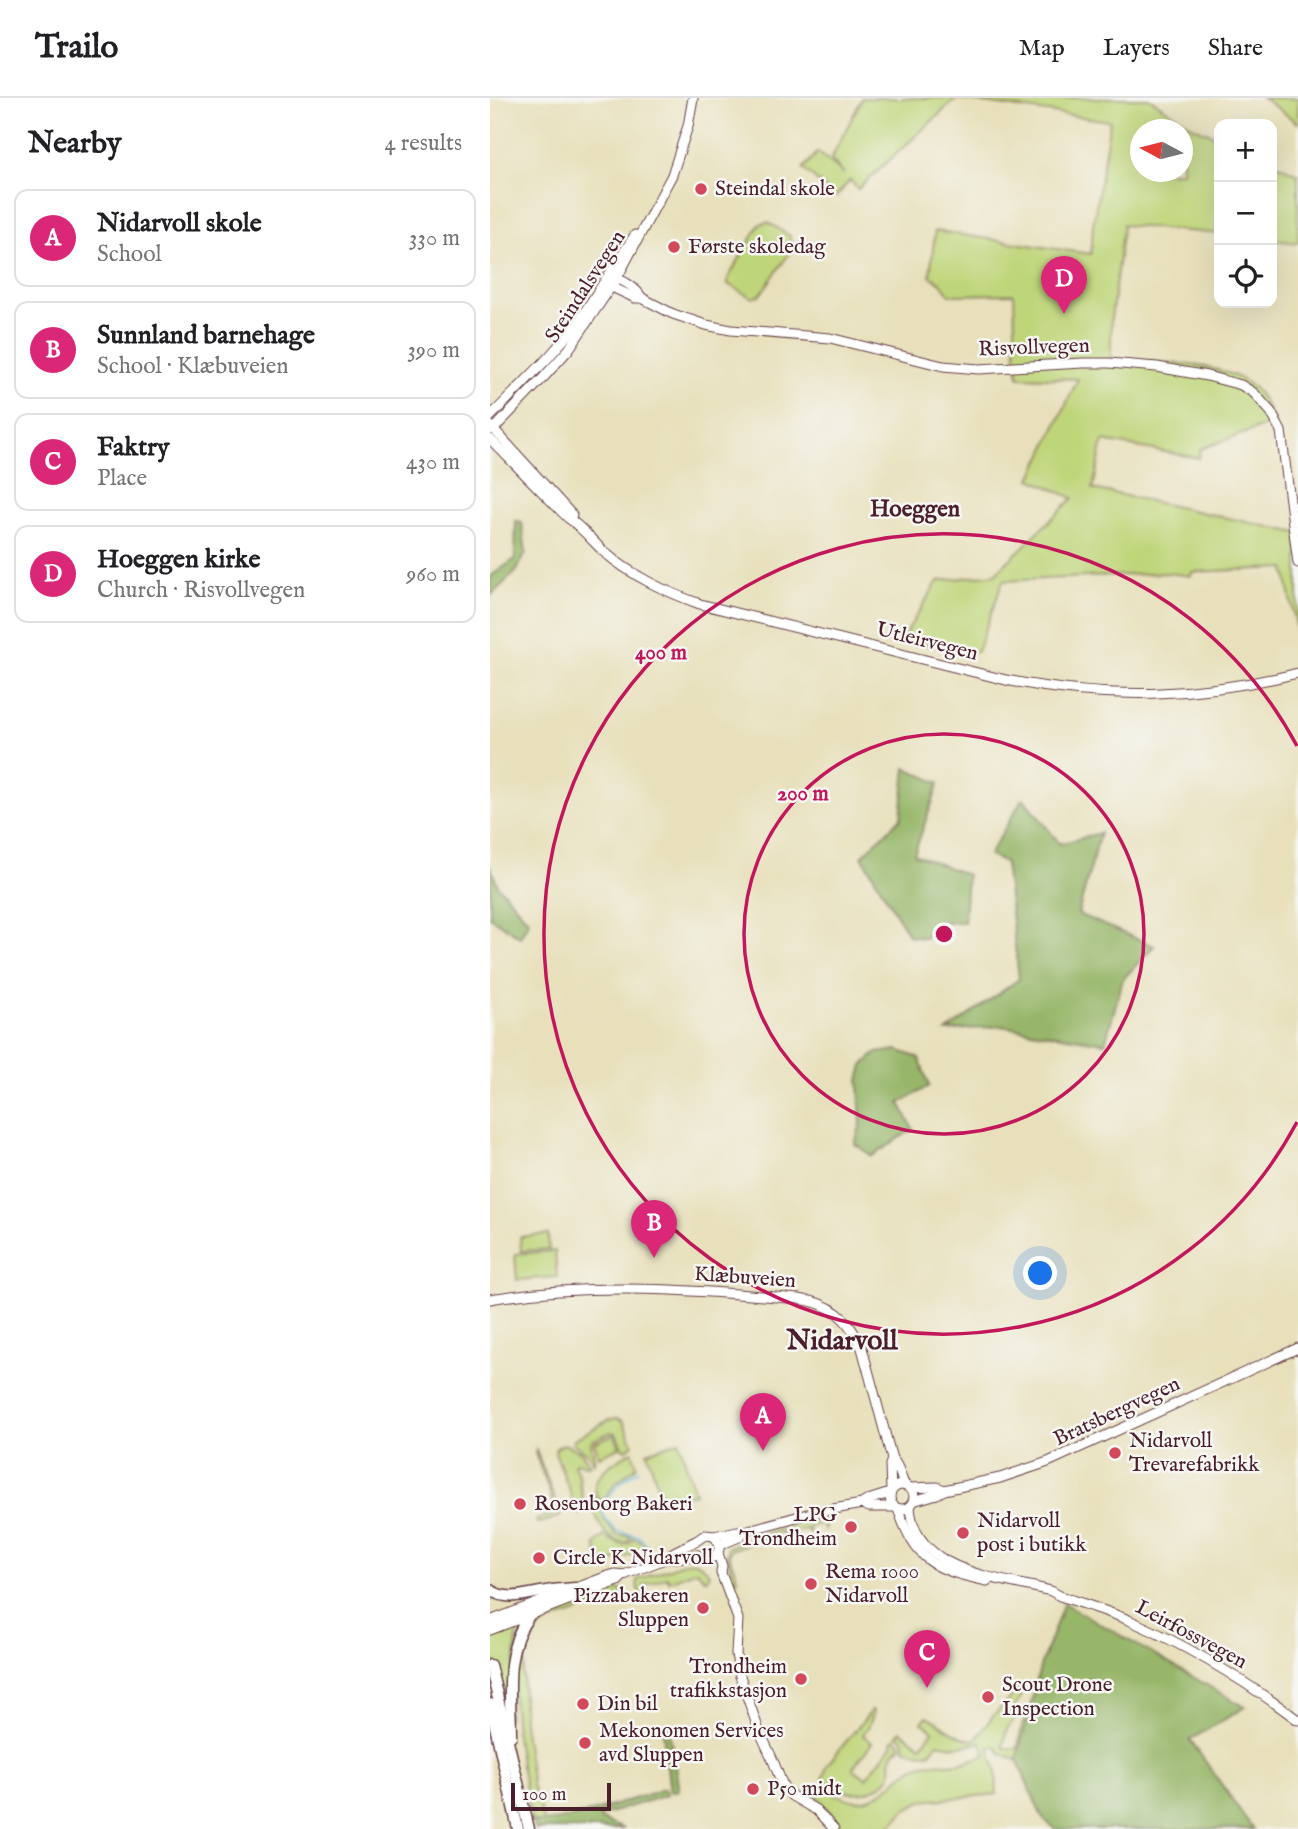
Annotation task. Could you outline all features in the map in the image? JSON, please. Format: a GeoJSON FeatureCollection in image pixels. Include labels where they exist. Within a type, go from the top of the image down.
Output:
{"type":"FeatureCollection","features":[{"type":"Feature","properties":{"kind":"highway"},"geometry":{"type":"LineString","coordinates":[[491,1591],[506,1597],[576,1588]]}},
{"type":"Feature","properties":{"kind":"highway"},"geometry":{"type":"LineString","coordinates":[[511,1756],[511,1668],[517,1635],[528,1616]]}},
{"type":"Feature","properties":{"kind":"highway"},"geometry":{"type":"LineString","coordinates":[[490,1665],[529,1829]]}},
{"type":"Feature","properties":{"kind":"highway"},"geometry":{"type":"LineString","coordinates":[[490,1704],[518,1829]]}},
{"type":"Feature","properties":{"kind":"street","name":"Steindalsvegen"},"geometry":{"type":"LineString","coordinates":[[491,428],[569,349],[612,281],[642,225],[648,220],[666,188],[688,126],[693,98]]}},
{"type":"Feature","properties":{"kind":"street","name":"Steindalsvegen"},"geometry":{"type":"LineString","coordinates":[[490,417],[565,339],[612,281]]}},
{"type":"Feature","properties":{"kind":"street","name":"Risvollvegen"},"geometry":{"type":"LineString","coordinates":[[612,281],[638,291],[642,298],[673,314],[710,326],[830,338],[943,366],[979,369],[1109,363],[1179,370],[1241,385],[1254,393],[1271,412],[1281,431],[1298,563]]}},
{"type":"Feature","properties":{"kind":"street","name":"Utleirvegen"},"geometry":{"type":"LineString","coordinates":[[491,428],[570,512],[576,523]]}},
{"type":"Feature","properties":{"kind":"street","name":"Utleirvegen"},"geometry":{"type":"LineString","coordinates":[[490,439],[567,517],[626,569],[678,596],[727,611],[1006,680],[1086,692],[1145,694],[1220,688],[1298,673]]}},
{"type":"Feature","properties":{"kind":"street","name":"Klæbuveien"},"geometry":{"type":"LineString","coordinates":[[490,1298],[551,1292],[631,1289],[734,1294],[820,1303],[837,1313],[851,1328],[862,1348],[892,1459],[891,1492]]}},
{"type":"Feature","properties":{"kind":"street","name":"Bratsbergvegen"},"geometry":{"type":"LineString","coordinates":[[912,1503],[944,1490],[1000,1478],[1048,1462],[1298,1348]]}},
{"type":"Feature","properties":{"kind":"street","name":"Klæbuveien"},"geometry":{"type":"LineString","coordinates":[[892,1459],[897,1463],[907,1487]]}},
{"type":"Feature","properties":{"kind":"street"},"geometry":{"type":"LineString","coordinates":[[709,1559],[717,1545],[737,1531],[862,1504],[891,1492],[898,1486],[907,1487],[914,1495],[912,1503],[905,1509],[869,1507],[862,1504]]}},
{"type":"Feature","properties":{"kind":"street","name":"Bratsbergvegen"},"geometry":{"type":"LineString","coordinates":[[907,1487],[937,1487],[944,1490]]}},
{"type":"Feature","properties":{"kind":"street"},"geometry":{"type":"LineString","coordinates":[[891,1492],[890,1500],[896,1508]]}},
{"type":"Feature","properties":{"kind":"street","name":"Leirfossvegen"},"geometry":{"type":"LineString","coordinates":[[912,1503],[912,1522],[919,1539],[944,1561],[1051,1591],[1132,1621],[1227,1672],[1298,1720]]}},
{"type":"Feature","properties":{"kind":"street","name":"Leirfossvegen"},"geometry":{"type":"LineString","coordinates":[[896,1508],[915,1547],[939,1567],[1050,1597],[1060,1596]]}},
{"type":"Feature","properties":{"kind":"street"},"geometry":{"type":"LineString","coordinates":[[490,1622],[576,1588],[670,1557],[674,1552],[705,1535],[717,1545],[721,1573],[738,1619],[736,1654],[740,1676],[758,1728],[783,1786],[792,1796],[816,1810],[834,1829]]}},
{"type":"Feature","properties":{"kind":"street"},"geometry":{"type":"LineString","coordinates":[[696,1541],[698,1555],[709,1559],[721,1573]]}},
{"type":"Feature","properties":{"kind":"street"},"geometry":{"type":"LineString","coordinates":[[670,1557],[676,1559],[698,1555]]}},
{"type":"Feature","properties":{"kind":"street"},"geometry":{"type":"LineString","coordinates":[[490,1630],[618,1581],[624,1574]]}},
{"type":"Feature","properties":{"kind":"green space"},"geometry":{"type":"Polygon","coordinates":[[[862,98],[1149,98],[1181,119],[1130,119],[1130,182],[1193,182],[1193,126],[1214,136],[1214,234],[1123,225],[1111,319],[1111,359],[1186,364],[1224,372],[1255,389],[1275,422],[1206,447],[1200,450],[1199,458],[1103,441],[1093,489],[1298,533],[1298,635],[1285,568],[1192,572],[1191,576],[1168,573],[1003,581],[977,652],[901,641],[938,581],[995,574],[1073,498],[1031,479],[1078,379],[1019,377],[1014,294],[950,295],[941,283],[930,276],[935,231],[1091,254],[1093,225],[1110,121],[956,99],[858,189],[850,180],[836,197],[803,169],[818,152],[844,174],[831,159],[862,98]]]}},
{"type":"Feature","properties":{"kind":"green space"},"geometry":{"type":"Polygon","coordinates":[[[1263,98],[1298,98],[1298,123],[1263,98]]]}},
{"type":"Feature","properties":{"kind":"green space"},"geometry":{"type":"Polygon","coordinates":[[[1277,164],[1298,174],[1298,243],[1277,241],[1277,164]]]}},
{"type":"Feature","properties":{"kind":"green space"},"geometry":{"type":"Polygon","coordinates":[[[768,222],[790,236],[791,251],[760,295],[752,298],[728,284],[728,278],[760,224],[768,222]]]}},
{"type":"Feature","properties":{"kind":"green space"},"geometry":{"type":"Polygon","coordinates":[[[516,521],[522,523],[526,553],[516,572],[490,596],[490,577],[515,559],[516,521]]]}},
{"type":"Feature","properties":{"kind":"green space"},"geometry":{"type":"Polygon","coordinates":[[[906,768],[939,783],[914,854],[967,875],[964,922],[931,922],[925,938],[909,936],[862,856],[901,818],[906,768]]]}},
{"type":"Feature","properties":{"kind":"green space"},"geometry":{"type":"Polygon","coordinates":[[[1023,798],[1060,844],[1100,833],[1078,914],[1154,946],[1123,979],[1105,1043],[1001,1026],[947,1031],[1019,979],[1005,863],[989,855],[1023,798]]]}},
{"type":"Feature","properties":{"kind":"green space"},"geometry":{"type":"Polygon","coordinates":[[[490,866],[498,886],[529,921],[520,937],[490,917],[490,866]]]}},
{"type":"Feature","properties":{"kind":"green space"},"geometry":{"type":"Polygon","coordinates":[[[897,1050],[919,1058],[929,1086],[900,1103],[913,1129],[872,1156],[855,1144],[861,1123],[859,1081],[863,1065],[877,1053],[897,1050]]]}},
{"type":"Feature","properties":{"kind":"green space"},"geometry":{"type":"Polygon","coordinates":[[[548,1234],[549,1249],[521,1251],[520,1237],[548,1234]]]}},
{"type":"Feature","properties":{"kind":"green space"},"geometry":{"type":"Polygon","coordinates":[[[555,1251],[557,1277],[517,1280],[515,1254],[555,1251]]]}},
{"type":"Feature","properties":{"kind":"green space"},"geometry":{"type":"Polygon","coordinates":[[[617,1418],[623,1421],[633,1444],[626,1450],[616,1433],[611,1432],[592,1441],[594,1463],[587,1453],[572,1443],[574,1439],[617,1418]]]}},
{"type":"Feature","properties":{"kind":"green space"},"geometry":{"type":"Polygon","coordinates":[[[614,1434],[620,1447],[599,1456],[594,1443],[614,1434]]]}},
{"type":"Feature","properties":{"kind":"green space"},"geometry":{"type":"Polygon","coordinates":[[[679,1441],[695,1493],[663,1503],[647,1452],[679,1441]]]}},
{"type":"Feature","properties":{"kind":"green space"},"geometry":{"type":"Polygon","coordinates":[[[564,1444],[581,1452],[590,1465],[577,1462],[574,1465],[580,1478],[584,1502],[578,1514],[555,1452],[556,1448],[564,1444]]]}},
{"type":"Feature","properties":{"kind":"green space"},"geometry":{"type":"Polygon","coordinates":[[[536,1450],[561,1516],[541,1523],[536,1520],[554,1513],[536,1450]]]}},
{"type":"Feature","properties":{"kind":"green space"},"geometry":{"type":"Polygon","coordinates":[[[632,1451],[637,1466],[616,1483],[602,1502],[596,1494],[597,1479],[609,1466],[632,1451]]]}},
{"type":"Feature","properties":{"kind":"green space"},"geometry":{"type":"Polygon","coordinates":[[[593,1495],[601,1503],[604,1519],[617,1535],[632,1536],[627,1541],[624,1543],[611,1538],[602,1528],[594,1509],[593,1495]]]}},
{"type":"Feature","properties":{"kind":"green space"},"geometry":{"type":"Polygon","coordinates":[[[825,1517],[827,1521],[824,1529],[822,1524],[809,1526],[810,1532],[806,1529],[783,1535],[781,1532],[731,1550],[729,1555],[738,1579],[734,1580],[727,1556],[728,1547],[768,1532],[825,1517]]]}},
{"type":"Feature","properties":{"kind":"green space"},"geometry":{"type":"Polygon","coordinates":[[[604,1536],[624,1544],[634,1538],[647,1546],[636,1550],[637,1553],[609,1563],[600,1560],[595,1545],[604,1536]]]}},
{"type":"Feature","properties":{"kind":"green space"},"geometry":{"type":"Polygon","coordinates":[[[691,1561],[706,1569],[709,1574],[707,1579],[697,1570],[669,1581],[667,1577],[644,1585],[645,1595],[638,1590],[637,1580],[691,1561]]]}},
{"type":"Feature","properties":{"kind":"green space"},"geometry":{"type":"Polygon","coordinates":[[[610,1589],[624,1591],[627,1601],[621,1602],[618,1598],[548,1622],[537,1631],[526,1651],[523,1672],[523,1723],[532,1785],[544,1823],[532,1822],[517,1745],[513,1695],[517,1648],[532,1619],[610,1589]]]}},
{"type":"Feature","properties":{"kind":"green space"},"geometry":{"type":"Polygon","coordinates":[[[1064,1603],[1245,1707],[1190,1740],[1253,1829],[1056,1829],[1043,1819],[1017,1760],[1040,1667],[1064,1603]]]}},
{"type":"Feature","properties":{"kind":"green space"},"geometry":{"type":"Polygon","coordinates":[[[518,1625],[508,1720],[492,1655],[490,1635],[518,1625]]]}},
{"type":"Feature","properties":{"kind":"green space"},"geometry":{"type":"Polygon","coordinates":[[[1019,1689],[1021,1697],[1011,1713],[1016,1717],[1007,1729],[1003,1745],[1004,1748],[1017,1749],[1023,1722],[1026,1723],[1017,1760],[1000,1753],[997,1746],[989,1747],[996,1769],[997,1794],[922,1801],[906,1809],[888,1829],[842,1829],[817,1795],[822,1789],[849,1799],[864,1800],[874,1797],[905,1773],[923,1764],[959,1763],[986,1754],[981,1742],[960,1746],[938,1743],[929,1753],[914,1752],[905,1748],[903,1739],[897,1735],[901,1731],[921,1746],[933,1731],[922,1722],[927,1716],[959,1736],[976,1739],[993,1716],[1019,1689]]]}},
{"type":"Feature","properties":{"kind":"green space"},"geometry":{"type":"Polygon","coordinates":[[[872,1710],[874,1712],[869,1726],[863,1735],[872,1743],[853,1768],[866,1778],[895,1738],[901,1747],[896,1749],[892,1756],[890,1777],[872,1790],[858,1793],[844,1791],[828,1784],[823,1778],[827,1765],[872,1710]]]}},
{"type":"Feature","properties":{"kind":"green space"},"geometry":{"type":"Polygon","coordinates":[[[668,1724],[679,1790],[670,1792],[663,1733],[663,1726],[668,1724]]]}},
{"type":"Feature","properties":{"kind":"green space"},"geometry":{"type":"Polygon","coordinates":[[[664,1789],[667,1795],[600,1816],[601,1820],[624,1829],[535,1829],[532,1822],[580,1816],[664,1789]]]}},
{"type":"Feature","properties":{"kind":"waterway"},"geometry":{"type":"LineString","coordinates":[[639,1470],[610,1495],[603,1507],[603,1513],[616,1531],[638,1536],[648,1546]]}},
{"type":"Feature","properties":{"kind":"place","name":"Steindal skole"},"geometry":{"type":"Point","coordinates":[701,189]}},
{"type":"Feature","properties":{"kind":"place","name":"Første skoledag"},"geometry":{"type":"Point","coordinates":[674,247]}},
{"type":"Feature","properties":{"kind":"place","name":"Hoeggen kirke"},"geometry":{"type":"Point","coordinates":[1064,314]}},
{"type":"Feature","properties":{"kind":"place","name":"Sunnland barnehage"},"geometry":{"type":"Point","coordinates":[654,1258]}},
{"type":"Feature","properties":{"kind":"place","name":"Nidarvoll skole"},"geometry":{"type":"Point","coordinates":[763,1451]}},
{"type":"Feature","properties":{"kind":"place","name":"Nidarvoll Trevarefabrikk"},"geometry":{"type":"Point","coordinates":[1115,1453]}},
{"type":"Feature","properties":{"kind":"place","name":"Rosenborg Bakeri"},"geometry":{"type":"Point","coordinates":[520,1504]}},
{"type":"Feature","properties":{"kind":"place","name":"LPG Trondheim"},"geometry":{"type":"Point","coordinates":[851,1527]}},
{"type":"Feature","properties":{"kind":"place","name":"Nidarvoll post i butikk"},"geometry":{"type":"Point","coordinates":[963,1533]}},
{"type":"Feature","properties":{"kind":"place","name":"Circle K Nidarvoll"},"geometry":{"type":"Point","coordinates":[539,1558]}},
{"type":"Feature","properties":{"kind":"place","name":"Rema 1000 Nidarvoll"},"geometry":{"type":"Point","coordinates":[811,1584]}},
{"type":"Feature","properties":{"kind":"place","name":"Pizzabakeren Sluppen"},"geometry":{"type":"Point","coordinates":[703,1608]}},
{"type":"Feature","properties":{"kind":"place","name":"Trondheim trafikkstasjon"},"geometry":{"type":"Point","coordinates":[801,1679]}},
{"type":"Feature","properties":{"kind":"place","name":"Faktry"},"geometry":{"type":"Point","coordinates":[927,1688]}},
{"type":"Feature","properties":{"kind":"place","name":"Scout Drone Inspection"},"geometry":{"type":"Point","coordinates":[988,1697]}},
{"type":"Feature","properties":{"kind":"place","name":"Din bil"},"geometry":{"type":"Point","coordinates":[583,1704]}},
{"type":"Feature","properties":{"kind":"place","name":"Mekonomen Services avd Sluppen"},"geometry":{"type":"Point","coordinates":[585,1743]}},
{"type":"Feature","properties":{"kind":"place","name":"P50 midt"},"geometry":{"type":"Point","coordinates":[753,1789]}},
{"type":"Feature","properties":{"kind":"district","name":"Hoeggen"},"geometry":{"type":"Point","coordinates":[915,509]}},
{"type":"Feature","properties":{"kind":"district","name":"Nidarvoll"},"geometry":{"type":"Point","coordinates":[842,1341]}}]}
